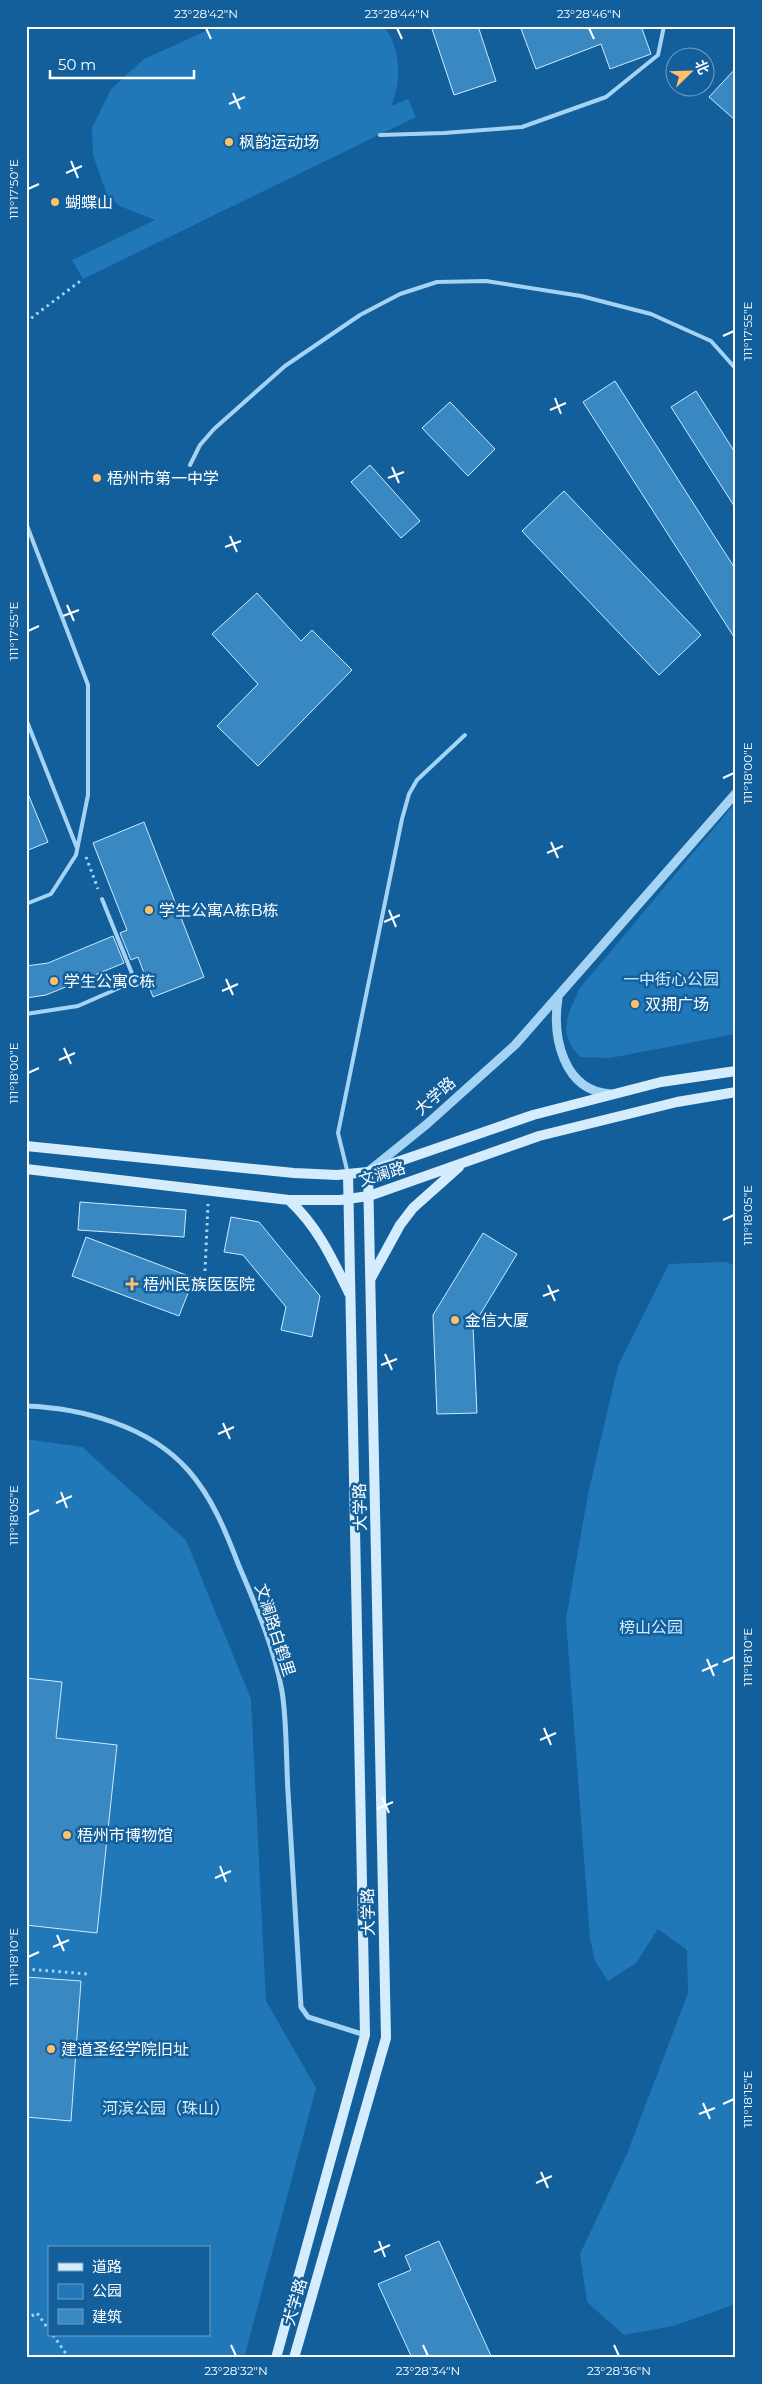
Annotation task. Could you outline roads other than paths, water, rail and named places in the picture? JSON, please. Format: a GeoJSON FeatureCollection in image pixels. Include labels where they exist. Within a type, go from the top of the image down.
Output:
{"type":"FeatureCollection","features":[{"type":"Feature","properties":{"kind":"main road","name":"文澜路"},"geometry":{"type":"LineString","coordinates":[[26,1146],[294,1173],[348,1174],[368,1172],[533,1116],[661,1082],[736,1071]]}},
{"type":"Feature","properties":{"kind":"main road","name":"文澜路"},"geometry":{"type":"LineString","coordinates":[[26,1169],[289,1200],[369,1196],[538,1136],[677,1102],[736,1092]]}},
{"type":"Feature","properties":{"kind":"main road"},"geometry":{"type":"LineString","coordinates":[[371,1279],[400,1225],[413,1208],[465,1161]]}},
{"type":"Feature","properties":{"kind":"main road","name":"大学路"},"geometry":{"type":"LineString","coordinates":[[294,2358],[386,2038],[368,1172]]}},
{"type":"Feature","properties":{"kind":"main road","name":"大学路"},"geometry":{"type":"LineString","coordinates":[[276,2358],[365,2035],[348,1174]]}},
{"type":"Feature","properties":{"kind":"main road"},"geometry":{"type":"LineString","coordinates":[[289,1200],[306,1216],[319,1233],[350,1297]]}},
{"type":"Feature","properties":{"kind":"street","name":"大学路"},"geometry":{"type":"LineString","coordinates":[[368,1172],[427,1124],[515,1045],[736,793]]}},
{"type":"Feature","properties":{"kind":"street"},"geometry":{"type":"LineString","coordinates":[[558,998],[555,1018],[557,1036],[562,1054],[570,1070],[579,1083],[600,1093],[614,1094]]}},
{"type":"Feature","properties":{"kind":"street","name":"文澜路白鹤里"},"geometry":{"type":"LineString","coordinates":[[26,1406],[65,1410],[102,1418],[138,1433],[166,1451],[187,1469],[206,1494],[227,1534],[266,1632],[282,1691],[301,2007],[308,2017],[365,2035]]}},
{"type":"Feature","properties":{"kind":"lane"},"geometry":{"type":"LineString","coordinates":[[380,135],[444,133],[522,127],[606,97],[658,54],[664,26]]}},
{"type":"Feature","properties":{"kind":"lane"},"geometry":{"type":"LineString","coordinates":[[190,464],[200,445],[214,429],[285,366],[360,315],[400,294],[437,282],[486,281],[581,296],[651,314],[711,341],[736,369]]}},
{"type":"Feature","properties":{"kind":"lane"},"geometry":{"type":"LineString","coordinates":[[26,523],[88,685],[88,795],[76,855],[51,894],[26,904]]}},
{"type":"Feature","properties":{"kind":"lane"},"geometry":{"type":"LineString","coordinates":[[26,719],[77,848]]}},
{"type":"Feature","properties":{"kind":"lane"},"geometry":{"type":"LineString","coordinates":[[348,1174],[338,1133],[402,819],[409,794],[417,780],[465,735]]}},
{"type":"Feature","properties":{"kind":"lane"},"geometry":{"type":"LineString","coordinates":[[26,1014],[78,1006],[135,981],[102,898]]}},
{"type":"Feature","properties":{"kind":"place","name":"枫韵运动场"},"geometry":{"type":"Point","coordinates":[229,142]}},
{"type":"Feature","properties":{"kind":"place","name":"蝴蝶山"},"geometry":{"type":"Point","coordinates":[55,202]}},
{"type":"Feature","properties":{"kind":"place","name":"梧州市第一中学"},"geometry":{"type":"Point","coordinates":[97,478]}},
{"type":"Feature","properties":{"kind":"place","name":"学生公寓A栋B栋"},"geometry":{"type":"Point","coordinates":[149,910]}},
{"type":"Feature","properties":{"kind":"place","name":"学生公寓C栋"},"geometry":{"type":"Point","coordinates":[54,981]}},
{"type":"Feature","properties":{"kind":"place","name":"双拥广场"},"geometry":{"type":"Point","coordinates":[635,1004]}},
{"type":"Feature","properties":{"kind":"place","name":"梧州民族医医院"},"geometry":{"type":"Point","coordinates":[132,1284]}},
{"type":"Feature","properties":{"kind":"place","name":"金信大厦"},"geometry":{"type":"Point","coordinates":[455,1320]}},
{"type":"Feature","properties":{"kind":"place","name":"梧州市博物馆"},"geometry":{"type":"Point","coordinates":[67,1835]}},
{"type":"Feature","properties":{"kind":"place","name":"建道圣经学院旧址"},"geometry":{"type":"Point","coordinates":[51,2049]}},
{"type":"Feature","properties":{"kind":"park label","name":"一中街心公园"},"geometry":{"type":"Point","coordinates":[671,979]}},
{"type":"Feature","properties":{"kind":"park label","name":"榜山公园"},"geometry":{"type":"Point","coordinates":[651,1627]}},
{"type":"Feature","properties":{"kind":"park label","name":"河滨公园（珠山）"},"geometry":{"type":"Point","coordinates":[166,2108]}}]}
